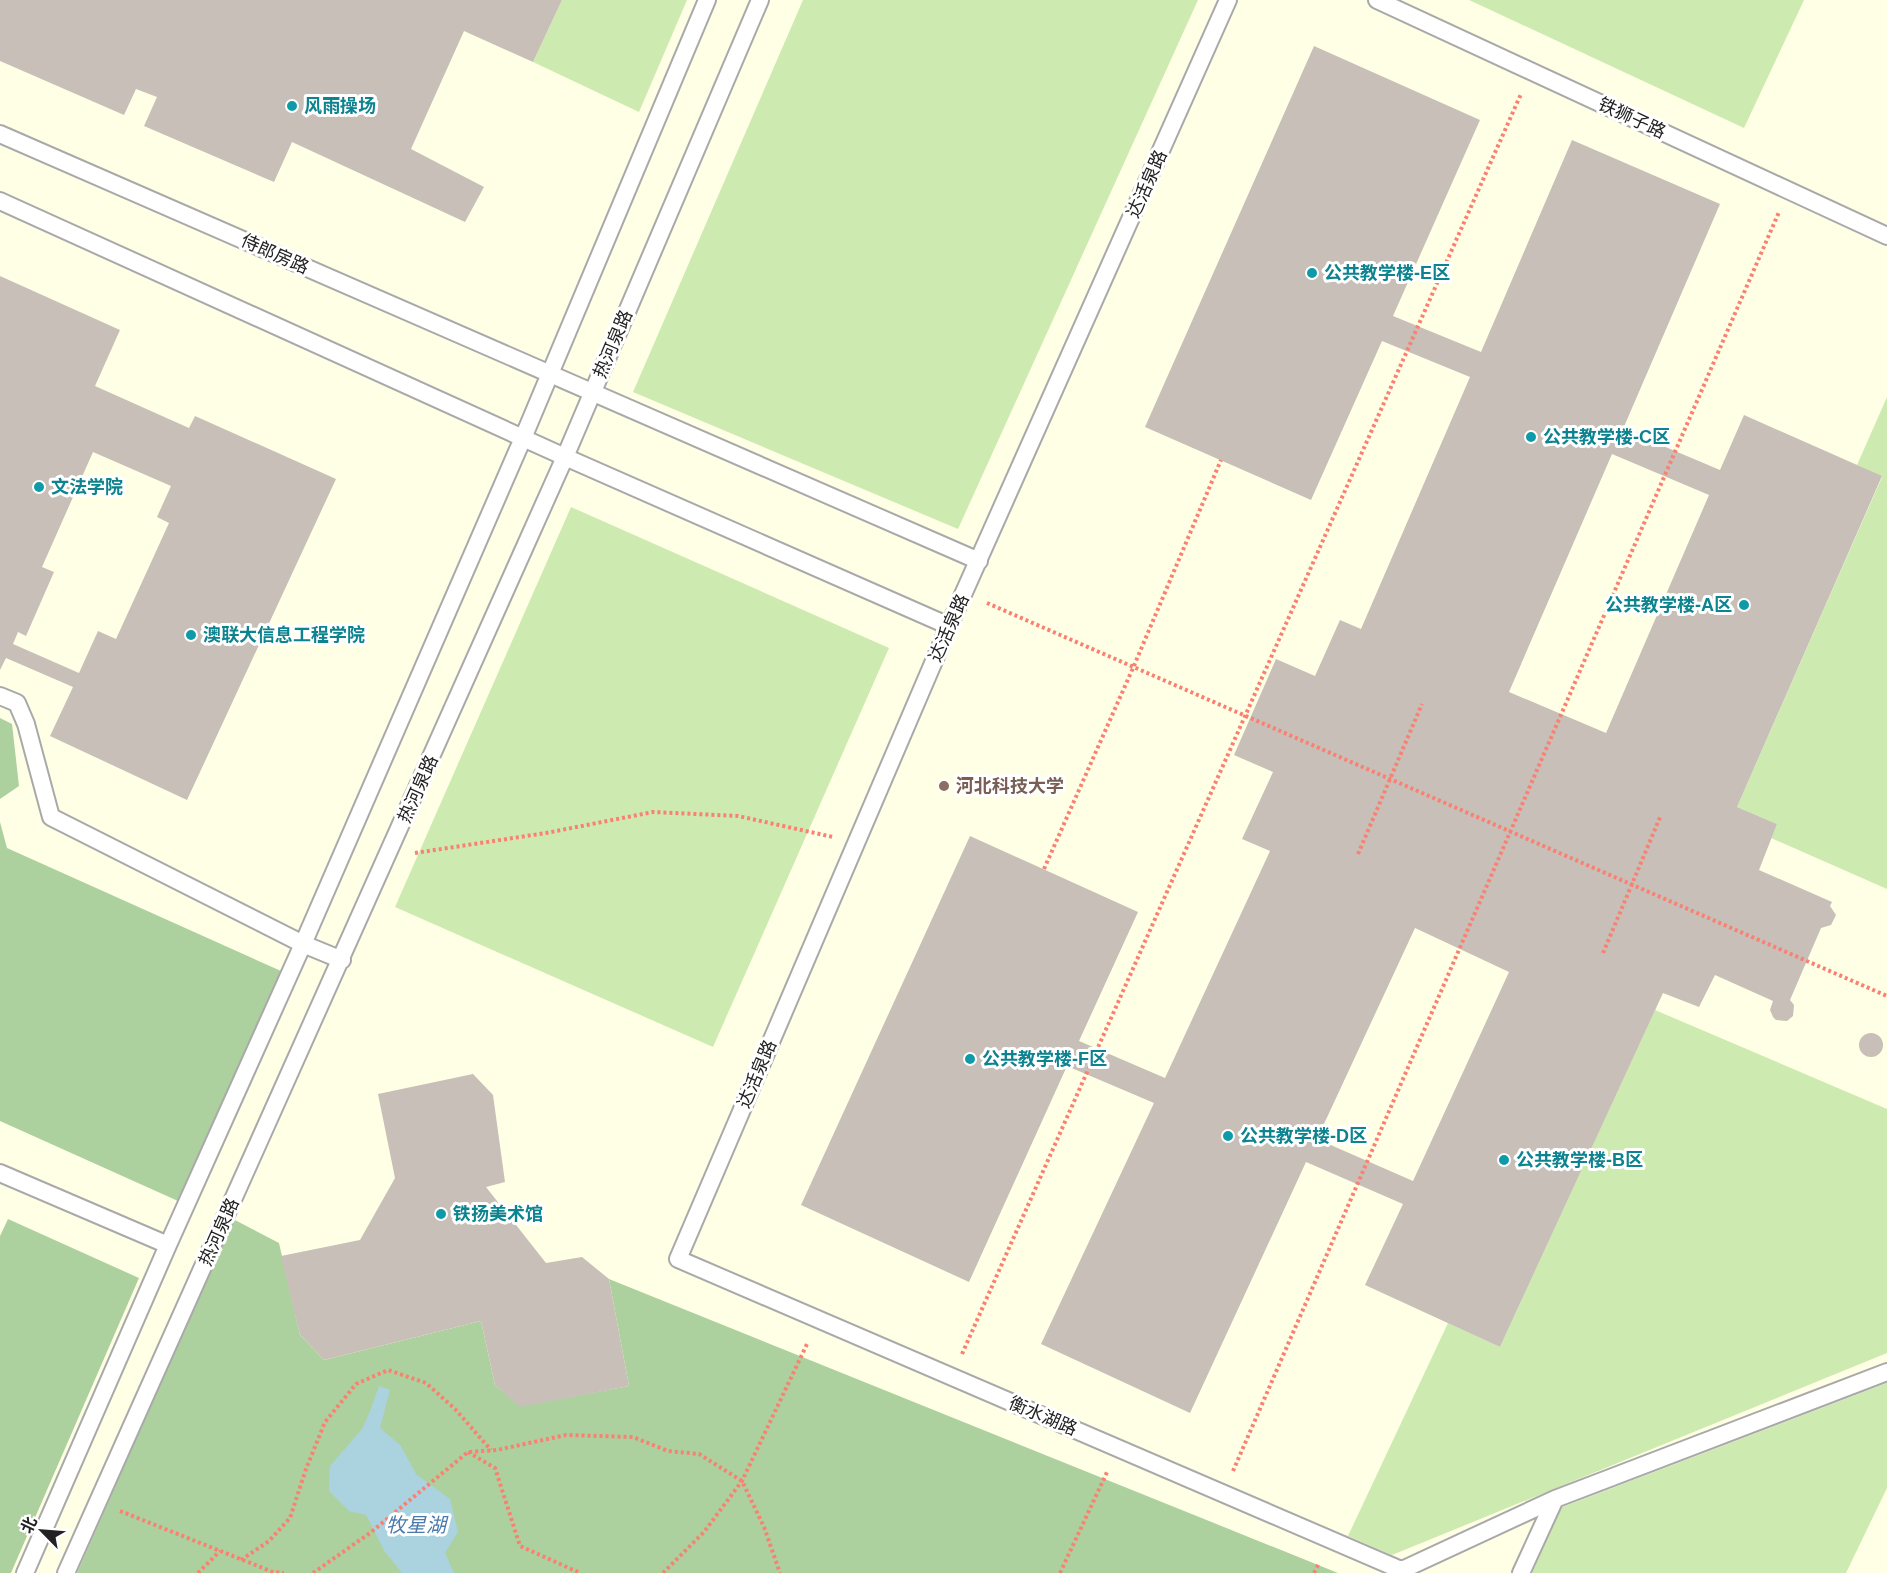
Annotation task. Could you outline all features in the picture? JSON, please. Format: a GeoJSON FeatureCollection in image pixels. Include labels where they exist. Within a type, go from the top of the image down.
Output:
{"type":"FeatureCollection","features":[{"type":"Feature","properties":{"kind":"lane"},"geometry":{"type":"LineString","coordinates":[[25,1573],[303,944],[523,438],[707,0]]}},
{"type":"Feature","properties":{"kind":"lane","name":"热河泉路"},"geometry":{"type":"LineString","coordinates":[[66,1573],[565,457],[760,0]]}},
{"type":"Feature","properties":{"kind":"lane","name":"达活泉路"},"geometry":{"type":"LineString","coordinates":[[678,1259],[949,626],[1228,0]]}},
{"type":"Feature","properties":{"kind":"lane","name":"铁狮子路"},"geometry":{"type":"LineString","coordinates":[[1377,0],[1887,236]]}},
{"type":"Feature","properties":{"kind":"lane","name":"侍郎房路"},"geometry":{"type":"LineString","coordinates":[[0,134],[979,561]]}},
{"type":"Feature","properties":{"kind":"lane"},"geometry":{"type":"LineString","coordinates":[[0,201],[565,457],[949,626]]}},
{"type":"Feature","properties":{"kind":"lane"},"geometry":{"type":"LineString","coordinates":[[0,696],[17,703],[26,724],[51,817],[303,944],[342,960]]}},
{"type":"Feature","properties":{"kind":"lane"},"geometry":{"type":"LineString","coordinates":[[1,1175],[168,1245]]}},
{"type":"Feature","properties":{"kind":"lane","name":"衡水湖路"},"geometry":{"type":"LineString","coordinates":[[678,1259],[1405,1572]]}},
{"type":"Feature","properties":{"kind":"lane"},"geometry":{"type":"LineString","coordinates":[[1405,1572],[1555,1498],[1887,1372]]}},
{"type":"Feature","properties":{"kind":"lane"},"geometry":{"type":"LineString","coordinates":[[1521,1573],[1555,1498]]}},
{"type":"Feature","properties":{"kind":"path"},"geometry":{"type":"LineString","coordinates":[[952,1377],[1531,71]]}},
{"type":"Feature","properties":{"kind":"path"},"geometry":{"type":"LineString","coordinates":[[1223,1494],[1788,190]]}},
{"type":"Feature","properties":{"kind":"path"},"geometry":{"type":"LineString","coordinates":[[1044,869],[1133,668],[1221,460]]}},
{"type":"Feature","properties":{"kind":"path"},"geometry":{"type":"LineString","coordinates":[[964,593],[1887,996]]}},
{"type":"Feature","properties":{"kind":"path"},"geometry":{"type":"LineString","coordinates":[[1358,854],[1422,704]]}},
{"type":"Feature","properties":{"kind":"path"},"geometry":{"type":"LineString","coordinates":[[387,857],[546,833],[653,812],[738,816],[856,842]]}},
{"type":"Feature","properties":{"kind":"path"},"geometry":{"type":"LineString","coordinates":[[1604,954],[1661,815]]}},
{"type":"Feature","properties":{"kind":"path"},"geometry":{"type":"LineString","coordinates":[[663,1573],[704,1532],[741,1481],[819,1320]]}},
{"type":"Feature","properties":{"kind":"path"},"geometry":{"type":"LineString","coordinates":[[241,1560],[269,1541],[290,1518],[325,1422],[356,1384],[388,1370],[426,1383],[456,1409],[491,1450]]}},
{"type":"Feature","properties":{"kind":"path"},"geometry":{"type":"LineString","coordinates":[[313,1573],[370,1533],[468,1452],[491,1450],[566,1435],[633,1437],[668,1452],[699,1454],[741,1481],[764,1527],[780,1573]]}},
{"type":"Feature","properties":{"kind":"path"},"geometry":{"type":"LineString","coordinates":[[1060,1573],[1118,1448]]}},
{"type":"Feature","properties":{"kind":"path"},"geometry":{"type":"LineString","coordinates":[[468,1452],[495,1468],[520,1546],[580,1573]]}},
{"type":"Feature","properties":{"kind":"path"},"geometry":{"type":"LineString","coordinates":[[98,1502],[241,1560],[273,1572],[284,1573]]}},
{"type":"Feature","properties":{"kind":"path"},"geometry":{"type":"LineString","coordinates":[[198,1573],[220,1551]]}},
{"type":"Feature","properties":{"kind":"shaded area","name":"河北科技大学"},"geometry":{"type":"Polygon","coordinates":[[[0,0],[1887,0],[1887,1573],[0,1573],[0,0]]]}},
{"type":"Feature","properties":{"kind":"green space"},"geometry":{"type":"Polygon","coordinates":[[[562,0],[687,0],[639,112],[533,62],[562,0]]]}},
{"type":"Feature","properties":{"kind":"green space"},"geometry":{"type":"Polygon","coordinates":[[[803,0],[1198,0],[958,529],[633,392],[803,0]]]}},
{"type":"Feature","properties":{"kind":"green space"},"geometry":{"type":"Polygon","coordinates":[[[1469,0],[1804,0],[1744,128],[1469,0]]]}},
{"type":"Feature","properties":{"kind":"green space"},"geometry":{"type":"Polygon","coordinates":[[[1887,397],[1887,889],[1771,838],[1777,824],[1737,807],[1882,477],[1857,465],[1887,397]]]}},
{"type":"Feature","properties":{"kind":"green space"},"geometry":{"type":"Polygon","coordinates":[[[571,507],[889,648],[713,1047],[395,907],[571,507]]]}},
{"type":"Feature","properties":{"kind":"green space"},"geometry":{"type":"Polygon","coordinates":[[[0,718],[12,724],[19,786],[0,799],[0,718]]]}},
{"type":"Feature","properties":{"kind":"green space"},"geometry":{"type":"Polygon","coordinates":[[[0,822],[7,848],[281,971],[178,1201],[0,1121],[0,822]]]}},
{"type":"Feature","properties":{"kind":"green space"},"geometry":{"type":"Polygon","coordinates":[[[1655,1010],[1887,1109],[1887,1353],[1392,1555],[1348,1536],[1448,1323],[1500,1347],[1655,1010]]]}},
{"type":"Feature","properties":{"kind":"green space"},"geometry":{"type":"Polygon","coordinates":[[[8,1219],[139,1278],[11,1573],[0,1573],[0,1236],[8,1219]]]}},
{"type":"Feature","properties":{"kind":"green space"},"geometry":{"type":"Polygon","coordinates":[[[233,1219],[279,1243],[300,1335],[324,1360],[481,1321],[495,1385],[520,1406],[629,1386],[609,1279],[1338,1573],[77,1573],[233,1219]]]}},
{"type":"Feature","properties":{"kind":"green space"},"geometry":{"type":"Polygon","coordinates":[[[1887,1383],[1887,1488],[1846,1573],[1532,1573],[1560,1508],[1887,1383]]]}},
{"type":"Feature","properties":{"kind":"water","name":"牧星湖"},"geometry":{"type":"Polygon","coordinates":[[[379,1386],[390,1390],[380,1428],[401,1446],[416,1474],[450,1499],[458,1532],[445,1553],[454,1573],[402,1573],[385,1552],[366,1515],[349,1511],[329,1491],[330,1466],[362,1429],[379,1386]]]}},
{"type":"Feature","properties":{"kind":"building","name":"风雨操场"},"geometry":{"type":"Polygon","coordinates":[[[0,0],[562,0],[533,62],[464,31],[411,149],[484,187],[465,222],[292,142],[274,182],[144,126],[157,97],[136,89],[124,115],[0,61],[0,0]]]}},
{"type":"Feature","properties":{"kind":"building"},"geometry":{"type":"Polygon","coordinates":[[[1314,46],[1480,120],[1393,316],[1481,352],[1572,140],[1720,204],[1623,429],[1720,470],[1744,415],[1882,476],[1737,807],[1777,824],[1759,870],[1832,902],[1830,906],[1836,915],[1831,925],[1821,928],[1790,1000],[1794,1005],[1793,1016],[1787,1021],[1776,1020],[1770,1010],[1773,1001],[1715,975],[1699,1007],[1663,993],[1500,1347],[1365,1285],[1403,1204],[1306,1162],[1190,1413],[1041,1344],[1154,1103],[1067,1066],[969,1282],[801,1205],[970,836],[1138,912],[1079,1041],[1165,1078],[1270,851],[1242,839],[1273,772],[1234,755],[1276,659],[1315,676],[1340,620],[1361,629],[1470,377],[1382,341],[1311,500],[1145,427],[1314,46]],[[1612,454],[1509,692],[1606,733],[1709,495],[1612,454]],[[1415,928],[1317,1139],[1413,1181],[1509,972],[1415,928]]]}},
{"type":"Feature","properties":{"kind":"building"},"geometry":{"type":"Polygon","coordinates":[[[0,276],[120,330],[95,386],[189,428],[195,416],[336,479],[187,800],[50,736],[73,687],[6,658],[0,670],[0,276]],[[93,452],[42,567],[54,572],[26,636],[18,632],[13,644],[79,673],[98,631],[116,639],[169,523],[157,517],[171,486],[93,452]]]}},
{"type":"Feature","properties":{"kind":"building"},"geometry":{"type":"Polygon","coordinates":[[[1871,1033],[1880,1036],[1883,1045],[1880,1054],[1871,1057],[1862,1054],[1859,1045],[1862,1036],[1871,1033]]]}},
{"type":"Feature","properties":{"kind":"building","name":"铁扬美术馆"},"geometry":{"type":"Polygon","coordinates":[[[473,1074],[493,1095],[505,1182],[486,1187],[546,1263],[582,1257],[609,1279],[629,1386],[520,1407],[495,1385],[481,1321],[324,1360],[300,1335],[281,1256],[360,1240],[395,1178],[378,1094],[473,1074]]]}},
{"type":"Feature","properties":{"kind":"place","name":"风雨操场"},"geometry":{"type":"Point","coordinates":[292,106]}},
{"type":"Feature","properties":{"kind":"place","name":"公共教学楼-E区"},"geometry":{"type":"Point","coordinates":[1312,273]}},
{"type":"Feature","properties":{"kind":"place","name":"公共教学楼-C区"},"geometry":{"type":"Point","coordinates":[1531,437]}},
{"type":"Feature","properties":{"kind":"place","name":"文法学院"},"geometry":{"type":"Point","coordinates":[39,487]}},
{"type":"Feature","properties":{"kind":"place","name":"公共教学楼-A区"},"geometry":{"type":"Point","coordinates":[1744,605]}},
{"type":"Feature","properties":{"kind":"place","name":"澳联大信息工程学院"},"geometry":{"type":"Point","coordinates":[191,635]}},
{"type":"Feature","properties":{"kind":"place","name":"河北科技大学"},"geometry":{"type":"Point","coordinates":[944,786]}},
{"type":"Feature","properties":{"kind":"place","name":"公共教学楼-F区"},"geometry":{"type":"Point","coordinates":[970,1059]}},
{"type":"Feature","properties":{"kind":"place","name":"公共教学楼-D区"},"geometry":{"type":"Point","coordinates":[1228,1136]}},
{"type":"Feature","properties":{"kind":"place","name":"公共教学楼-B区"},"geometry":{"type":"Point","coordinates":[1504,1160]}},
{"type":"Feature","properties":{"kind":"place","name":"铁扬美术馆"},"geometry":{"type":"Point","coordinates":[441,1214]}}]}
